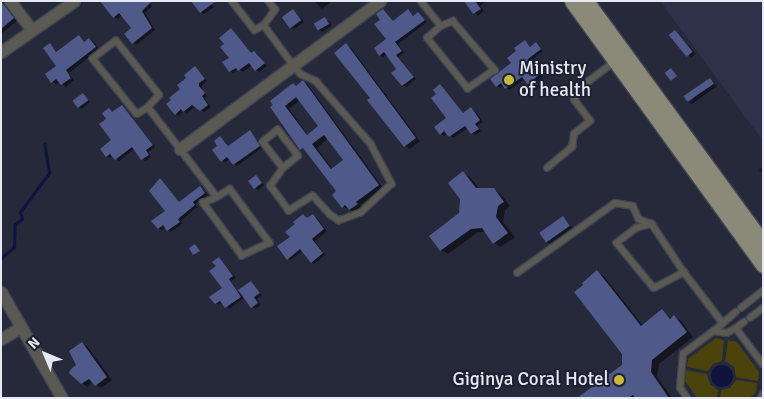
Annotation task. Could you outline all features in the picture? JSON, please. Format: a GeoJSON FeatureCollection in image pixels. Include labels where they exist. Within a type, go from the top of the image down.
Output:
{"type":"FeatureCollection","features":[{"type":"Feature","properties":{"kind":"main road"},"geometry":{"type":"LineString","coordinates":[[560,1],[601,41]]}},
{"type":"Feature","properties":{"kind":"main road"},"geometry":{"type":"LineString","coordinates":[[572,1],[763,265]]}},
{"type":"Feature","properties":{"kind":"main road"},"geometry":{"type":"LineString","coordinates":[[586,1],[763,243]]}},
{"type":"Feature","properties":{"kind":"street"},"geometry":{"type":"LineString","coordinates":[[10,1],[32,30]]}},
{"type":"Feature","properties":{"kind":"street"},"geometry":{"type":"LineString","coordinates":[[1,52],[74,1]]}},
{"type":"Feature","properties":{"kind":"street"},"geometry":{"type":"LineString","coordinates":[[180,149],[380,1]]}},
{"type":"Feature","properties":{"kind":"street"},"geometry":{"type":"LineString","coordinates":[[1,292],[62,398]]}},
{"type":"Feature","properties":{"kind":"street"},"geometry":{"type":"LineString","coordinates":[[1,339],[21,328]]}},
{"type":"Feature","properties":{"kind":"lane"},"geometry":{"type":"LineString","coordinates":[[232,1],[255,30],[264,25],[275,10],[268,1]]}},
{"type":"Feature","properties":{"kind":"lane"},"geometry":{"type":"LineString","coordinates":[[421,1],[441,26]]}},
{"type":"Feature","properties":{"kind":"lane"},"geometry":{"type":"LineString","coordinates":[[453,22],[495,70],[468,89],[427,38],[441,26],[453,22]]}},
{"type":"Feature","properties":{"kind":"lane"},"geometry":{"type":"LineString","coordinates":[[264,25],[301,74],[316,81],[371,144],[392,184],[361,213],[340,222],[330,215],[313,196],[289,212],[270,186],[282,168],[298,156],[278,130],[263,142],[282,168]]}},
{"type":"Feature","properties":{"kind":"lane"},"geometry":{"type":"LineString","coordinates":[[116,42],[159,95],[148,107],[137,114],[93,59],[116,42]]}},
{"type":"Feature","properties":{"kind":"lane"},"geometry":{"type":"LineString","coordinates":[[547,168],[572,147],[574,134],[590,120],[574,100],[578,92],[589,80],[616,61]]}},
{"type":"Feature","properties":{"kind":"lane"},"geometry":{"type":"LineString","coordinates":[[148,107],[217,197]]}},
{"type":"Feature","properties":{"kind":"lane"},"geometry":{"type":"LineString","coordinates":[[230,189],[270,243],[242,256],[203,203],[217,197],[230,189]]}},
{"type":"Feature","properties":{"kind":"lane"},"geometry":{"type":"LineString","coordinates":[[517,273],[615,203],[633,206],[639,219],[652,224],[684,272],[723,323]]}},
{"type":"Feature","properties":{"kind":"lane"},"geometry":{"type":"LineString","coordinates":[[652,224],[637,228],[617,243],[654,288],[684,272]]}},
{"type":"Feature","properties":{"kind":"lane"},"geometry":{"type":"LineString","coordinates":[[687,398],[680,388],[683,354],[763,291]]}},
{"type":"Feature","properties":{"kind":"lane"},"geometry":{"type":"LineString","coordinates":[[714,331],[727,333],[763,308]]}},
{"type":"Feature","properties":{"kind":"lane"},"geometry":{"type":"LineString","coordinates":[[736,328],[763,364]]}},
{"type":"Feature","properties":{"kind":"lane"},"geometry":{"type":"LineString","coordinates":[[761,398],[763,394]]}},
{"type":"Feature","properties":{"kind":"shaded area"},"geometry":{"type":"Polygon","coordinates":[[[660,1],[763,1],[763,141],[660,1]]]}},
{"type":"Feature","properties":{"kind":"shaded area"},"geometry":{"type":"Polygon","coordinates":[[[716,338],[724,340],[722,361],[713,364],[708,371],[687,367],[688,359],[716,338]]]}},
{"type":"Feature","properties":{"kind":"shaded area"},"geometry":{"type":"Polygon","coordinates":[[[728,340],[737,342],[759,372],[758,381],[736,377],[734,367],[725,361],[728,340]]]}},
{"type":"Feature","properties":{"kind":"shaded area"},"geometry":{"type":"Polygon","coordinates":[[[722,365],[730,368],[733,376],[730,384],[722,387],[714,384],[711,376],[714,368],[722,365]]]}},
{"type":"Feature","properties":{"kind":"shaded area"},"geometry":{"type":"Polygon","coordinates":[[[686,370],[707,374],[710,384],[718,390],[717,398],[697,398],[685,381],[686,370]]]}},
{"type":"Feature","properties":{"kind":"shaded area"},"geometry":{"type":"Polygon","coordinates":[[[736,380],[757,383],[756,393],[749,398],[720,398],[721,390],[730,388],[736,380]]]}},
{"type":"Feature","properties":{"kind":"building"},"geometry":{"type":"Polygon","coordinates":[[[1,1],[14,18],[1,29],[1,1]]]}},
{"type":"Feature","properties":{"kind":"building"},"geometry":{"type":"Polygon","coordinates":[[[100,1],[152,1],[142,11],[152,28],[132,44],[124,34],[131,28],[119,13],[113,18],[100,1]]]}},
{"type":"Feature","properties":{"kind":"building"},"geometry":{"type":"Polygon","coordinates":[[[191,1],[216,1],[200,13],[191,1]]]}},
{"type":"Feature","properties":{"kind":"building"},"geometry":{"type":"Polygon","coordinates":[[[464,1],[475,1],[481,9],[473,14],[464,1]]]}},
{"type":"Feature","properties":{"kind":"building"},"geometry":{"type":"Polygon","coordinates":[[[293,9],[301,20],[290,29],[282,17],[293,9]]]}},
{"type":"Feature","properties":{"kind":"building"},"geometry":{"type":"Polygon","coordinates":[[[383,9],[393,21],[408,9],[413,16],[418,12],[425,20],[395,42],[402,51],[396,55],[414,77],[402,86],[391,73],[396,69],[384,52],[379,56],[374,48],[386,39],[374,24],[380,20],[376,14],[383,9]]]}},
{"type":"Feature","properties":{"kind":"building"},"geometry":{"type":"Polygon","coordinates":[[[325,17],[329,24],[318,30],[314,24],[325,17]]]}},
{"type":"Feature","properties":{"kind":"building"},"geometry":{"type":"Polygon","coordinates":[[[231,28],[251,53],[254,51],[265,63],[255,71],[249,63],[238,71],[236,68],[229,72],[222,62],[229,58],[220,47],[224,44],[219,38],[231,28]]]}},
{"type":"Feature","properties":{"kind":"building"},"geometry":{"type":"Polygon","coordinates":[[[675,30],[693,52],[686,57],[669,35],[675,30]]]}},
{"type":"Feature","properties":{"kind":"building"},"geometry":{"type":"Polygon","coordinates":[[[79,35],[84,42],[89,38],[96,47],[66,70],[71,78],[61,85],[56,79],[51,83],[45,74],[56,66],[43,48],[50,43],[56,52],[79,35]]]}},
{"type":"Feature","properties":{"kind":"building"},"geometry":{"type":"Polygon","coordinates":[[[525,40],[530,47],[536,42],[541,49],[528,59],[540,74],[534,79],[538,84],[531,89],[522,77],[505,89],[501,83],[496,87],[490,79],[511,63],[507,58],[516,51],[514,48],[525,40]]]}},
{"type":"Feature","properties":{"kind":"building"},"geometry":{"type":"Polygon","coordinates":[[[346,43],[416,138],[404,147],[367,100],[370,98],[334,53],[346,43]]]}},
{"type":"Feature","properties":{"kind":"building"},"geometry":{"type":"Polygon","coordinates":[[[195,66],[205,79],[199,83],[199,86],[205,93],[202,96],[208,105],[200,111],[192,105],[183,112],[181,109],[175,115],[166,104],[171,100],[169,98],[180,89],[177,85],[186,78],[184,75],[195,66]]]}},
{"type":"Feature","properties":{"kind":"building"},"geometry":{"type":"Polygon","coordinates":[[[671,68],[677,76],[671,81],[665,73],[671,68]]]}},
{"type":"Feature","properties":{"kind":"building"},"geometry":{"type":"Polygon","coordinates":[[[710,78],[714,84],[687,102],[683,96],[710,78]]]}},
{"type":"Feature","properties":{"kind":"building"},"geometry":{"type":"Polygon","coordinates":[[[303,80],[379,185],[356,202],[358,204],[349,210],[345,205],[342,208],[332,195],[336,191],[303,148],[300,150],[270,107],[273,105],[270,101],[293,83],[296,86],[303,80]],[[296,97],[285,106],[307,135],[318,126],[296,97]],[[324,135],[312,144],[331,169],[343,160],[324,135]]]}},
{"type":"Feature","properties":{"kind":"building"},"geometry":{"type":"Polygon","coordinates":[[[440,84],[463,113],[471,107],[480,120],[475,124],[479,129],[471,134],[465,126],[449,137],[444,131],[440,135],[434,127],[446,118],[431,98],[436,94],[433,90],[440,84]]]}},
{"type":"Feature","properties":{"kind":"building"},"geometry":{"type":"Polygon","coordinates":[[[83,93],[88,100],[78,108],[72,101],[83,93]]]}},
{"type":"Feature","properties":{"kind":"building"},"geometry":{"type":"Polygon","coordinates":[[[122,105],[153,145],[146,150],[149,155],[141,160],[132,147],[115,160],[110,154],[106,157],[100,149],[111,140],[99,124],[106,119],[102,113],[109,108],[112,112],[122,105]]]}},
{"type":"Feature","properties":{"kind":"building"},"geometry":{"type":"Polygon","coordinates":[[[250,130],[260,146],[233,165],[227,157],[221,162],[212,150],[217,146],[214,141],[220,136],[228,146],[250,130]]]}},
{"type":"Feature","properties":{"kind":"building"},"geometry":{"type":"Polygon","coordinates":[[[463,171],[476,188],[494,188],[504,202],[498,206],[496,217],[508,233],[493,244],[482,228],[471,229],[440,251],[429,236],[459,213],[460,199],[448,183],[463,171]]]}},
{"type":"Feature","properties":{"kind":"building"},"geometry":{"type":"Polygon","coordinates":[[[256,175],[262,183],[254,189],[248,181],[256,175]]]}},
{"type":"Feature","properties":{"kind":"building"},"geometry":{"type":"Polygon","coordinates":[[[160,178],[179,202],[200,186],[205,193],[193,202],[195,205],[178,219],[180,222],[167,231],[163,225],[158,229],[151,221],[165,211],[149,191],[160,178]]]}},
{"type":"Feature","properties":{"kind":"building"},"geometry":{"type":"Polygon","coordinates":[[[303,214],[307,218],[313,214],[324,229],[312,239],[323,253],[311,263],[300,249],[287,260],[277,246],[290,237],[285,232],[303,214]]]}},
{"type":"Feature","properties":{"kind":"building"},"geometry":{"type":"Polygon","coordinates":[[[563,216],[570,226],[546,242],[539,233],[563,216]]]}},
{"type":"Feature","properties":{"kind":"building"},"geometry":{"type":"Polygon","coordinates":[[[195,244],[200,251],[193,255],[189,248],[195,244]]]}},
{"type":"Feature","properties":{"kind":"building"},"geometry":{"type":"Polygon","coordinates":[[[219,257],[233,276],[229,279],[241,297],[225,308],[220,301],[215,304],[209,297],[222,288],[209,271],[216,266],[212,262],[219,257]]]}},
{"type":"Feature","properties":{"kind":"building"},"geometry":{"type":"Polygon","coordinates":[[[597,270],[641,326],[662,309],[670,319],[674,315],[687,332],[652,360],[651,372],[669,398],[635,398],[633,395],[628,398],[577,398],[622,365],[622,354],[574,292],[597,270]]]}},
{"type":"Feature","properties":{"kind":"building"},"geometry":{"type":"Polygon","coordinates":[[[251,281],[260,293],[254,297],[258,303],[251,308],[238,290],[251,281]]]}},
{"type":"Feature","properties":{"kind":"building"},"geometry":{"type":"Polygon","coordinates":[[[82,342],[107,377],[95,386],[89,379],[81,384],[69,373],[76,365],[69,351],[82,342]]]}},
{"type":"Feature","properties":{"kind":"waterway"},"geometry":{"type":"LineString","coordinates":[[1,258],[14,247],[15,224],[22,219],[20,212],[49,173],[44,143]]}},
{"type":"Feature","properties":{"kind":"place","name":"Ministry of health"},"geometry":{"type":"Point","coordinates":[509,80]}},
{"type":"Feature","properties":{"kind":"place","name":"Giginya Coral Hotel"},"geometry":{"type":"Point","coordinates":[619,380]}}]}
